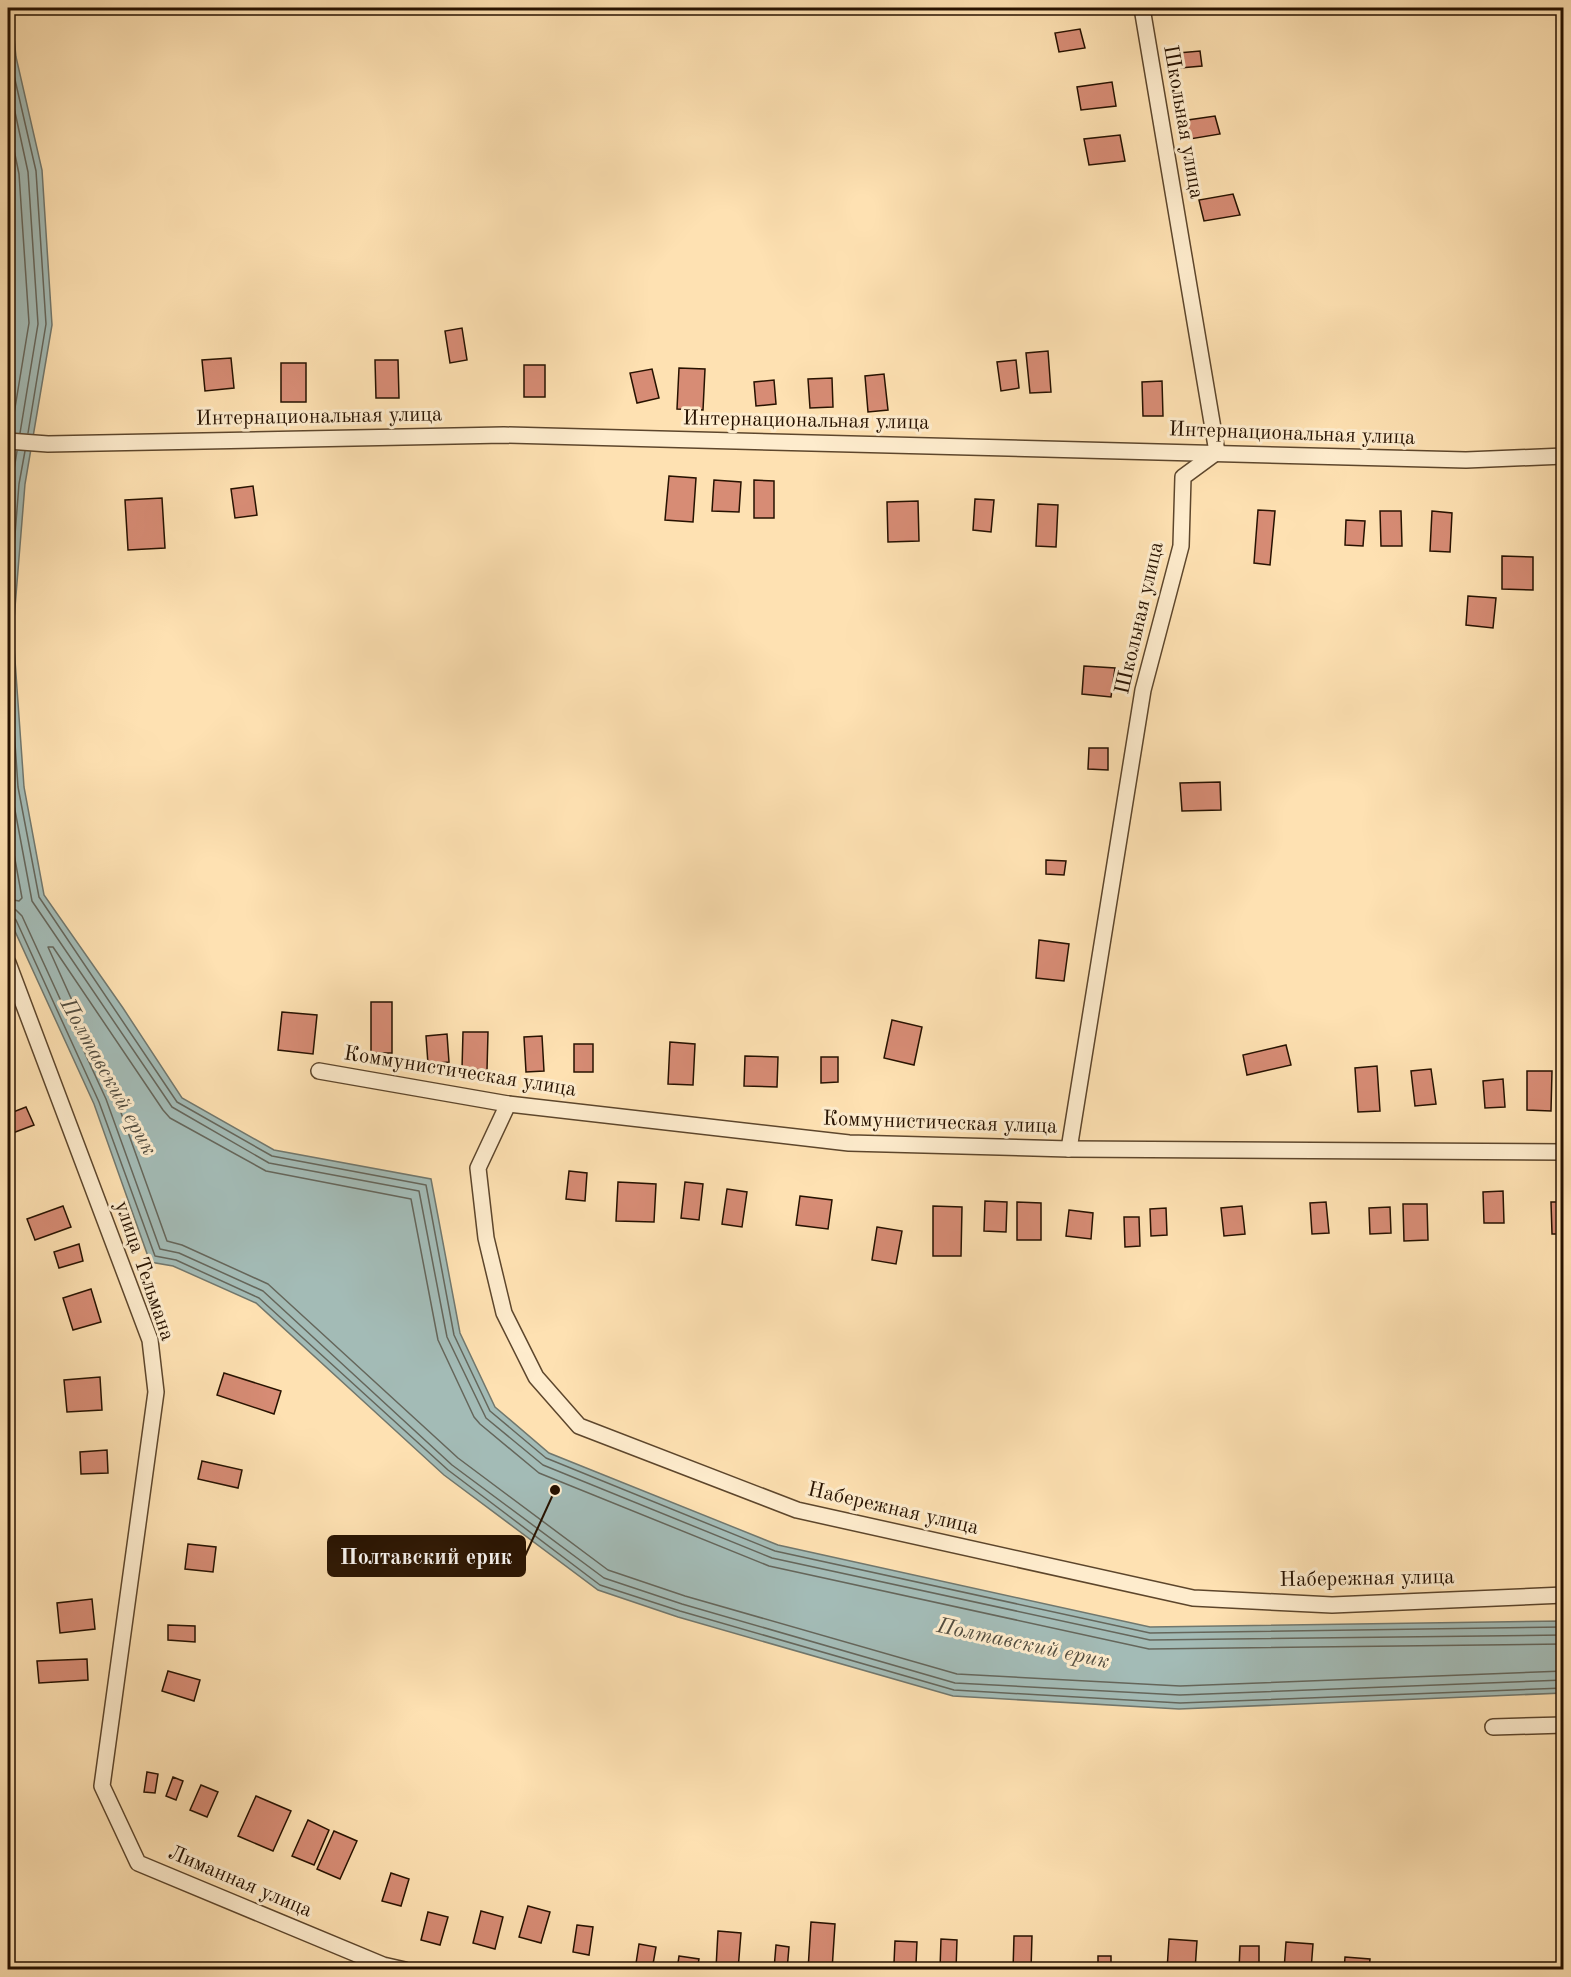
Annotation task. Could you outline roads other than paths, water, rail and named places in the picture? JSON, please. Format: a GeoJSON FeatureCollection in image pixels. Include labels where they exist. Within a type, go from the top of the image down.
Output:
{"type":"FeatureCollection","features":[{"type":"Feature","properties":{"kind":"street","name":"Школьная улица"},"geometry":{"type":"LineString","coordinates":[[1069,1149],[1143,690],[1180,546],[1183,477],[1217,452],[1142,8]]}},
{"type":"Feature","properties":{"kind":"street","name":"Интернациональная улица"},"geometry":{"type":"LineString","coordinates":[[8,441],[48,444],[504,435],[1466,460],[1563,456]]}},
{"type":"Feature","properties":{"kind":"street","name":"улица Тельмана"},"geometry":{"type":"LineString","coordinates":[[8,963],[150,1340],[156,1392],[102,1786]]}},
{"type":"Feature","properties":{"kind":"street","name":"Коммунистическая улица"},"geometry":{"type":"LineString","coordinates":[[319,1071],[508,1104],[849,1143],[1069,1149],[1563,1152]]}},
{"type":"Feature","properties":{"kind":"street","name":"Набережная улица"},"geometry":{"type":"LineString","coordinates":[[508,1104],[478,1168],[486,1238],[504,1313],[536,1377],[579,1426],[796,1510],[1193,1598],[1332,1605],[1563,1595]]}},
{"type":"Feature","properties":{"kind":"street"},"geometry":{"type":"LineString","coordinates":[[1493,1727],[1563,1725]]}},
{"type":"Feature","properties":{"kind":"street","name":"Лиманная улица"},"geometry":{"type":"LineString","coordinates":[[102,1786],[138,1863],[383,1965],[405,1970]]}},
{"type":"Feature","properties":{"kind":"water"},"geometry":{"type":"Polygon","coordinates":[[[8,8],[11,8],[16,57],[42,170],[52,325],[25,484],[13,632],[24,787],[44,895],[123,1008],[182,1098],[274,1150],[431,1179],[460,1333],[495,1407],[549,1453],[778,1545],[1150,1627],[1563,1621],[1563,1693],[1179,1709],[953,1696],[678,1617],[598,1590],[444,1475],[256,1303],[173,1266],[150,1262],[94,1104],[8,916],[8,8]]]}},
{"type":"Feature","properties":{"kind":"place","name":"Полтавский ерик"},"geometry":{"type":"Point","coordinates":[555,1490]}}]}
